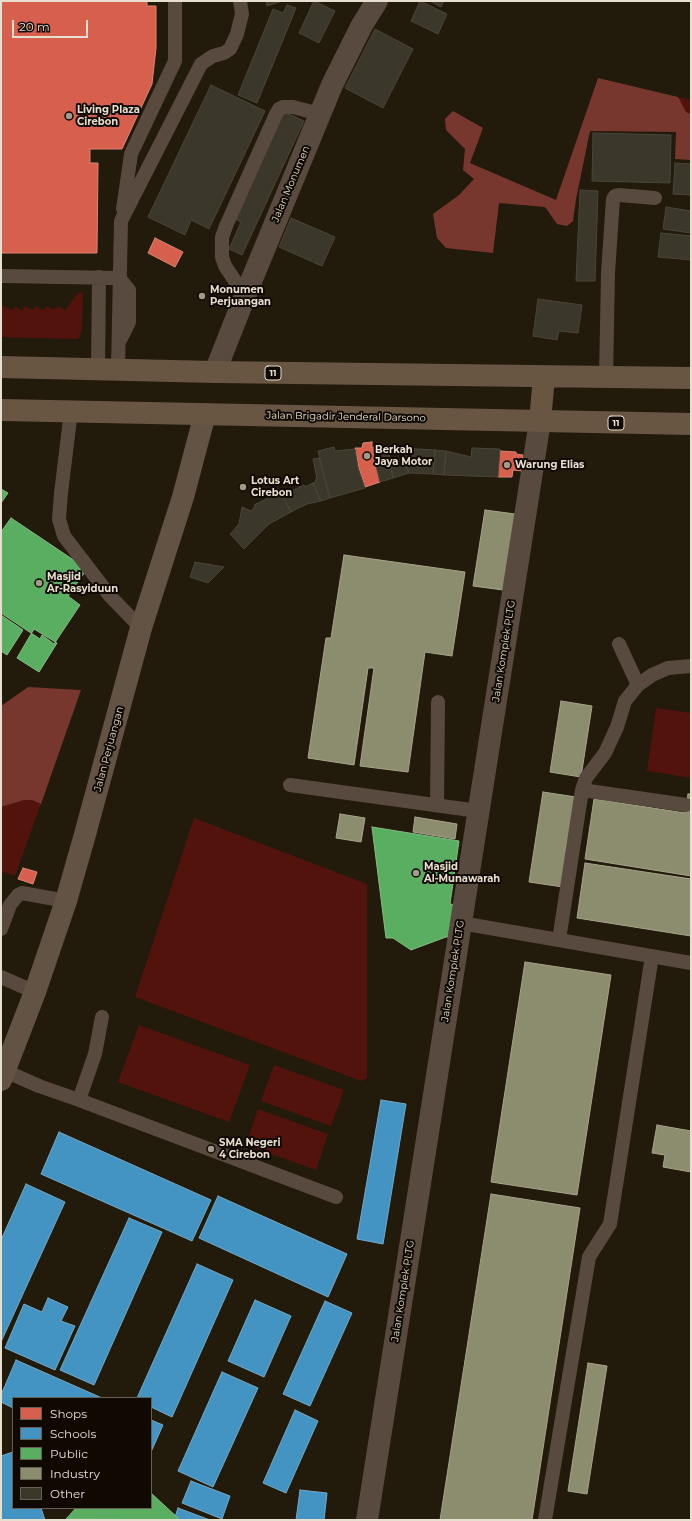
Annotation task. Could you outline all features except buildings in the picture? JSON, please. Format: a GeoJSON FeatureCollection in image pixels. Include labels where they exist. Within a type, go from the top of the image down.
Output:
{"type":"FeatureCollection","features":[{"type":"Feature","properties":{"kind":"highway","name":"11"},"geometry":{"type":"LineString","coordinates":[[1,367],[215,372],[691,378]]}},
{"type":"Feature","properties":{"kind":"highway"},"geometry":{"type":"LineString","coordinates":[[540,421],[544,377]]}},
{"type":"Feature","properties":{"kind":"highway","name":"Jalan Brigadir Jenderal Darsono"},"geometry":{"type":"LineString","coordinates":[[1,410],[691,424]]}},
{"type":"Feature","properties":{"kind":"street","name":"Jalan Monumen"},"geometry":{"type":"LineString","coordinates":[[215,372],[244,296],[332,85],[362,25],[377,1]]}},
{"type":"Feature","properties":{"kind":"street","name":"Jalan Perjuangan"},"geometry":{"type":"LineString","coordinates":[[2,1075],[35,992],[66,901],[141,628],[183,497],[205,414]]}},
{"type":"Feature","properties":{"kind":"street","name":"Jalan Komplek PLTG"},"geometry":{"type":"LineString","coordinates":[[367,1520],[540,421]]}},
{"type":"Feature","properties":{"kind":"lane"},"geometry":{"type":"LineString","coordinates":[[108,369],[118,343],[121,221],[131,154],[175,61],[175,1]]}},
{"type":"Feature","properties":{"kind":"lane"},"geometry":{"type":"LineString","coordinates":[[201,64],[213,56],[224,53],[230,49],[237,34],[242,14],[240,1]]}},
{"type":"Feature","properties":{"kind":"lane"},"geometry":{"type":"LineString","coordinates":[[121,221],[201,64],[204,49]]}},
{"type":"Feature","properties":{"kind":"lane"},"geometry":{"type":"LineString","coordinates":[[244,296],[225,266],[222,257],[222,236],[226,226],[279,109],[284,107],[293,107],[320,114]]}},
{"type":"Feature","properties":{"kind":"lane"},"geometry":{"type":"LineString","coordinates":[[606,378],[608,273],[613,199],[615,196],[619,195],[655,198]]}},
{"type":"Feature","properties":{"kind":"lane"},"geometry":{"type":"LineString","coordinates":[[1,276],[119,278]]}},
{"type":"Feature","properties":{"kind":"lane"},"geometry":{"type":"LineString","coordinates":[[99,277],[108,369]]}},
{"type":"Feature","properties":{"kind":"lane"},"geometry":{"type":"LineString","coordinates":[[71,411],[59,519],[64,536],[110,596],[141,628]]}},
{"type":"Feature","properties":{"kind":"lane"},"geometry":{"type":"LineString","coordinates":[[619,644],[638,685]]}},
{"type":"Feature","properties":{"kind":"lane"},"geometry":{"type":"LineString","coordinates":[[559,940],[582,790],[586,778],[605,753],[617,727],[625,701],[638,685],[652,675],[668,668],[691,666]]}},
{"type":"Feature","properties":{"kind":"lane"},"geometry":{"type":"LineString","coordinates":[[437,805],[438,702]]}},
{"type":"Feature","properties":{"kind":"lane"},"geometry":{"type":"LineString","coordinates":[[290,785],[478,811]]}},
{"type":"Feature","properties":{"kind":"lane"},"geometry":{"type":"LineString","coordinates":[[582,790],[686,806]]}},
{"type":"Feature","properties":{"kind":"lane"},"geometry":{"type":"LineString","coordinates":[[1,929],[10,905],[15,898],[22,893],[66,901]]}},
{"type":"Feature","properties":{"kind":"lane"},"geometry":{"type":"LineString","coordinates":[[461,923],[691,963]]}},
{"type":"Feature","properties":{"kind":"lane"},"geometry":{"type":"LineString","coordinates":[[545,1520],[589,1257],[610,1224],[652,956]]}},
{"type":"Feature","properties":{"kind":"lane"},"geometry":{"type":"LineString","coordinates":[[1,977],[35,992]]}},
{"type":"Feature","properties":{"kind":"lane"},"geometry":{"type":"LineString","coordinates":[[78,1100],[95,1054],[102,1017]]}},
{"type":"Feature","properties":{"kind":"lane"},"geometry":{"type":"LineString","coordinates":[[2,1075],[78,1100],[336,1196]]}},
{"type":"Feature","properties":{"kind":"shaded area"},"geometry":{"type":"Polygon","coordinates":[[[598,78],[678,97],[686,112],[691,114],[691,160],[675,159],[676,132],[590,131],[573,221],[567,226],[557,224],[545,207],[499,203],[493,253],[446,248],[437,238],[433,214],[459,195],[474,179],[463,170],[465,149],[446,130],[445,119],[453,111],[483,128],[470,163],[556,200],[598,78]]]}},
{"type":"Feature","properties":{"kind":"shaded area"},"geometry":{"type":"Polygon","coordinates":[[[678,97],[691,100],[691,114],[686,112],[678,97]]]}},
{"type":"Feature","properties":{"kind":"shaded area"},"geometry":{"type":"Polygon","coordinates":[[[79,292],[83,293],[82,328],[79,339],[1,337],[1,309],[4,306],[12,310],[15,306],[22,311],[25,306],[33,310],[36,306],[43,310],[47,306],[54,310],[58,306],[65,310],[79,292]]]}},
{"type":"Feature","properties":{"kind":"shaded area"},"geometry":{"type":"Polygon","coordinates":[[[28,687],[81,690],[41,804],[32,800],[24,800],[1,807],[1,706],[28,687]]]}},
{"type":"Feature","properties":{"kind":"shaded area"},"geometry":{"type":"Polygon","coordinates":[[[656,708],[691,713],[691,778],[647,771],[656,708]]]}},
{"type":"Feature","properties":{"kind":"shaded area"},"geometry":{"type":"Polygon","coordinates":[[[24,800],[32,800],[41,804],[15,876],[1,871],[1,807],[24,800]]]}},
{"type":"Feature","properties":{"kind":"shaded area"},"geometry":{"type":"Polygon","coordinates":[[[194,818],[367,884],[367,1078],[361,1081],[135,997],[194,818]]]}},
{"type":"Feature","properties":{"kind":"shaded area"},"geometry":{"type":"Polygon","coordinates":[[[139,1025],[250,1065],[229,1122],[118,1082],[139,1025]]]}},
{"type":"Feature","properties":{"kind":"shaded area"},"geometry":{"type":"Polygon","coordinates":[[[274,1065],[344,1090],[331,1126],[261,1101],[274,1065]]]}},
{"type":"Feature","properties":{"kind":"shaded area"},"geometry":{"type":"Polygon","coordinates":[[[258,1109],[328,1134],[316,1170],[246,1145],[258,1109]]]}},
{"type":"Feature","properties":{"kind":"place","name":"Living Plaza Cirebon"},"geometry":{"type":"Point","coordinates":[69,116]}},
{"type":"Feature","properties":{"kind":"place","name":"Monumen Perjuangan"},"geometry":{"type":"Point","coordinates":[202,296]}},
{"type":"Feature","properties":{"kind":"place","name":"Berkah Jaya Motor"},"geometry":{"type":"Point","coordinates":[367,456]}},
{"type":"Feature","properties":{"kind":"place","name":"Warung Elias"},"geometry":{"type":"Point","coordinates":[507,465]}},
{"type":"Feature","properties":{"kind":"place","name":"Lotus Art Cirebon"},"geometry":{"type":"Point","coordinates":[243,487]}},
{"type":"Feature","properties":{"kind":"place","name":"Masjid Ar-Rasyiduun"},"geometry":{"type":"Point","coordinates":[39,583]}},
{"type":"Feature","properties":{"kind":"place","name":"Masjid Al-Munawarah"},"geometry":{"type":"Point","coordinates":[416,873]}},
{"type":"Feature","properties":{"kind":"place","name":"SMA Negeri 4 Cirebon"},"geometry":{"type":"Point","coordinates":[211,1149]}}]}
